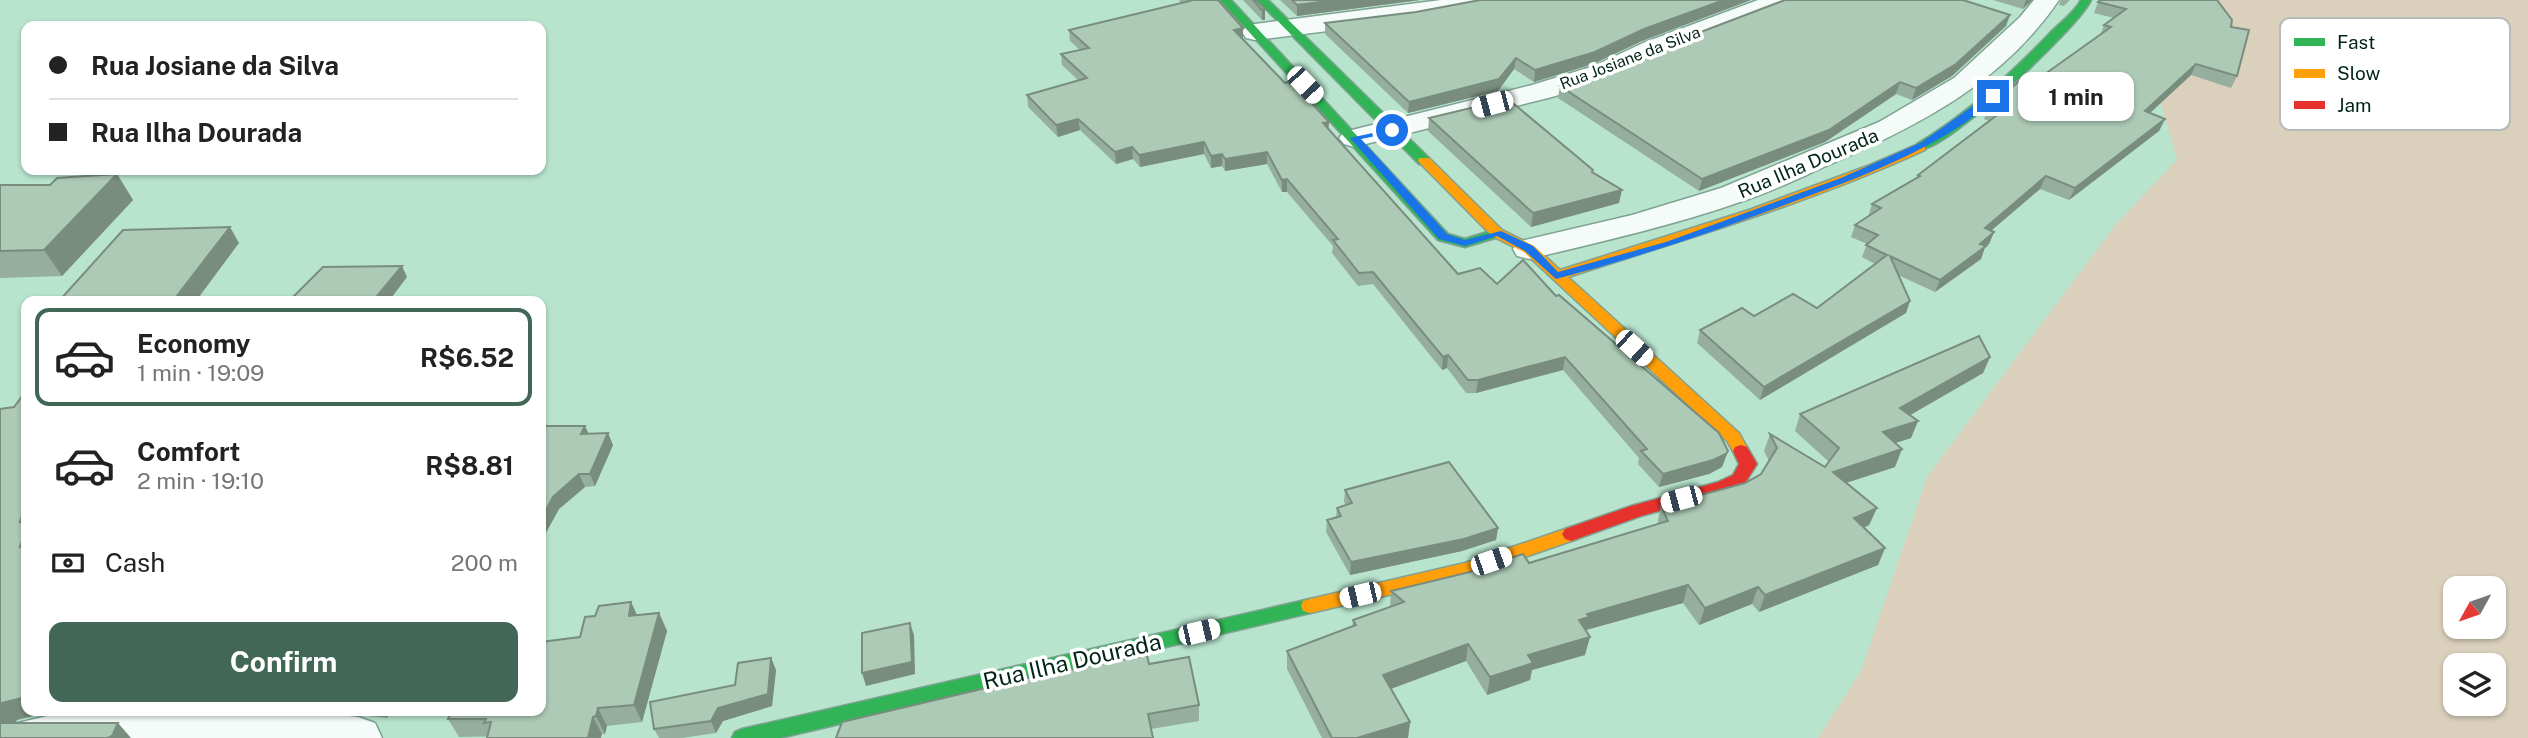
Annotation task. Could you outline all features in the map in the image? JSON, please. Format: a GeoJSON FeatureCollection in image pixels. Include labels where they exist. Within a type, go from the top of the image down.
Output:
{"type":"FeatureCollection","features":[{"type":"Feature","properties":{"kind":"street"},"geometry":{"type":"LineString","coordinates":[[1225,0],[1443,237],[1465,243],[1497,233]]}},
{"type":"Feature","properties":{"kind":"street"},"geometry":{"type":"LineString","coordinates":[[1262,0],[1497,233],[1529,248],[1556,276]]}},
{"type":"Feature","properties":{"kind":"street"},"geometry":{"type":"LineString","coordinates":[[1255,32],[1408,6],[1486,0]]}},
{"type":"Feature","properties":{"kind":"street","name":"Rua Josiane da Silva"},"geometry":{"type":"LineString","coordinates":[[1354,138],[1542,91],[1604,72],[1652,50],[1781,0]]}},
{"type":"Feature","properties":{"kind":"street","name":"Rua Ilha Dourada"},"geometry":{"type":"LineString","coordinates":[[1556,276],[1669,244],[1844,180],[1925,144],[1978,109],[2009,83],[2060,32],[2086,0]]}},
{"type":"Feature","properties":{"kind":"street"},"geometry":{"type":"LineString","coordinates":[[2027,12],[2060,32]]}},
{"type":"Feature","properties":{"kind":"street","name":"Rua Ilha Dourada"},"geometry":{"type":"LineString","coordinates":[[1529,248],[1641,223],[1732,195],[1889,128],[1964,84],[2027,12]]}},
{"type":"Feature","properties":{"kind":"street"},"geometry":{"type":"LineString","coordinates":[[1889,128],[1925,144]]}},
{"type":"Feature","properties":{"kind":"street"},"geometry":{"type":"LineString","coordinates":[[1641,223],[1669,244]]}},
{"type":"Feature","properties":{"kind":"street","name":"Rua Ilha Dourada"},"geometry":{"type":"LineString","coordinates":[[742,738],[1467,570],[1637,511],[1724,487],[1739,479],[1748,464],[1733,437],[1556,276]]}},
{"type":"Feature","properties":{"kind":"street"},"geometry":{"type":"LineString","coordinates":[[34,738],[107,723],[273,729],[358,738]]}},
{"type":"Feature","properties":{"kind":"shaded area"},"geometry":{"type":"Polygon","coordinates":[[[2191,0],[2528,0],[2528,738],[1818,738],[1861,671],[1927,477],[2116,224],[2177,160],[2148,58],[2191,0]]]}},
{"type":"Feature","properties":{"kind":"building"},"geometry":{"type":"Polygon","coordinates":[[[1189,0],[1218,0],[1243,28],[1234,30],[1285,83],[1288,82],[1308,99],[1329,122],[1323,123],[1458,274],[1480,268],[1497,284],[1523,260],[1556,296],[1559,295],[1719,433],[1728,451],[1726,454],[1663,474],[1641,451],[1647,449],[1565,357],[1478,380],[1468,380],[1448,355],[1443,357],[1373,272],[1359,273],[1333,240],[1338,239],[1287,179],[1282,180],[1267,152],[1225,159],[1222,154],[1211,156],[1204,142],[1139,155],[1132,147],[1115,152],[1078,119],[1056,125],[1027,95],[1087,78],[1061,54],[1089,48],[1069,30],[1189,0]]]}},
{"type":"Feature","properties":{"kind":"building"},"geometry":{"type":"Polygon","coordinates":[[[1253,0],[1256,0],[1265,9],[1262,10],[1253,0]]]}},
{"type":"Feature","properties":{"kind":"building"},"geometry":{"type":"Polygon","coordinates":[[[1292,0],[1336,0],[1297,5],[1292,0]]]}},
{"type":"Feature","properties":{"kind":"building"},"geometry":{"type":"Polygon","coordinates":[[[1480,0],[1724,0],[1644,29],[1595,52],[1535,70],[1516,58],[1499,79],[1409,102],[1325,23],[1416,12],[1480,0]]]}},
{"type":"Feature","properties":{"kind":"building"},"geometry":{"type":"Polygon","coordinates":[[[1785,0],[1963,0],[2010,15],[1956,64],[1916,88],[1900,82],[1829,130],[1702,179],[1560,86],[1617,69],[1664,46],[1785,0]]]}},
{"type":"Feature","properties":{"kind":"building"},"geometry":{"type":"Polygon","coordinates":[[[2217,0],[2232,20],[2231,27],[2249,30],[2237,76],[2196,64],[2145,111],[2165,119],[2075,188],[2046,176],[1985,228],[1994,232],[1980,244],[1986,246],[1940,280],[1890,256],[1910,301],[1764,387],[1700,330],[1742,308],[1754,316],[1793,294],[1817,308],[1887,255],[1866,245],[1878,235],[1855,225],[1881,208],[1872,204],[1920,176],[1918,175],[2001,112],[1989,108],[2026,75],[2038,79],[2111,27],[2104,25],[2126,9],[2098,2],[2217,0]]]}},
{"type":"Feature","properties":{"kind":"building"},"geometry":{"type":"Polygon","coordinates":[[[1508,99],[1593,170],[1592,172],[1622,190],[1533,213],[1429,118],[1508,99]]]}},
{"type":"Feature","properties":{"kind":"building"},"geometry":{"type":"Polygon","coordinates":[[[116,175],[44,250],[0,251],[0,185],[50,185],[57,178],[116,175]]]}},
{"type":"Feature","properties":{"kind":"building"},"geometry":{"type":"Polygon","coordinates":[[[230,227],[177,296],[64,296],[123,230],[230,227]]]}},
{"type":"Feature","properties":{"kind":"building"},"geometry":{"type":"Polygon","coordinates":[[[402,266],[377,296],[294,296],[323,267],[402,266]]]}},
{"type":"Feature","properties":{"kind":"building"},"geometry":{"type":"Polygon","coordinates":[[[1979,336],[1990,357],[1900,408],[1918,421],[1883,432],[1902,449],[1833,472],[1877,508],[1854,518],[1885,548],[1765,595],[1758,587],[1705,608],[1688,585],[1587,614],[1589,617],[1579,620],[1590,637],[1528,655],[1533,663],[1490,677],[1468,644],[1383,675],[1410,722],[1357,738],[1332,738],[1287,651],[1356,625],[1353,620],[1404,602],[1391,591],[1470,572],[1523,554],[1529,563],[1668,521],[1661,506],[1745,483],[1761,474],[1777,448],[1770,434],[1825,467],[1839,448],[1800,414],[1979,336]]]}},
{"type":"Feature","properties":{"kind":"building"},"geometry":{"type":"Polygon","coordinates":[[[21,398],[21,698],[0,705],[0,409],[14,407],[21,398]]]}},
{"type":"Feature","properties":{"kind":"building"},"geometry":{"type":"Polygon","coordinates":[[[546,426],[585,426],[581,434],[608,433],[590,474],[579,474],[553,497],[546,510],[546,426]]]}},
{"type":"Feature","properties":{"kind":"building"},"geometry":{"type":"Polygon","coordinates":[[[1449,462],[1498,528],[1464,539],[1351,562],[1327,520],[1341,516],[1337,508],[1352,503],[1345,490],[1449,462]]]}},
{"type":"Feature","properties":{"kind":"building"},"geometry":{"type":"Polygon","coordinates":[[[631,602],[629,616],[659,613],[634,705],[598,708],[588,738],[487,738],[491,722],[484,723],[486,719],[448,719],[449,716],[546,716],[546,641],[580,637],[585,617],[595,616],[599,606],[631,602]]]}},
{"type":"Feature","properties":{"kind":"building"},"geometry":{"type":"Polygon","coordinates":[[[910,623],[912,662],[862,673],[862,633],[910,623]]]}},
{"type":"Feature","properties":{"kind":"building"},"geometry":{"type":"Polygon","coordinates":[[[1147,655],[1149,664],[1189,657],[1199,705],[1148,714],[1153,738],[836,738],[842,722],[1028,678],[1147,655]]]}},
{"type":"Feature","properties":{"kind":"building"},"geometry":{"type":"Polygon","coordinates":[[[771,658],[768,694],[718,708],[711,721],[654,729],[650,702],[735,685],[738,663],[771,658]]]}},
{"type":"Feature","properties":{"kind":"building"},"geometry":{"type":"Polygon","coordinates":[[[0,723],[118,723],[112,736],[107,738],[0,738],[0,723]]]}},
{"type":"Feature","properties":{"kind":"traffic: fast"},"geometry":{"type":"LineString","coordinates":[[1225,0],[1443,237],[1465,243],[1497,233]]}},
{"type":"Feature","properties":{"kind":"traffic: fast"},"geometry":{"type":"LineString","coordinates":[[1262,0],[1424,161]]}},
{"type":"Feature","properties":{"kind":"traffic: fast"},"geometry":{"type":"LineString","coordinates":[[1921,147],[1996,93],[2076,14],[2086,0]]}},
{"type":"Feature","properties":{"kind":"traffic: fast"},"geometry":{"type":"LineString","coordinates":[[742,738],[1310,606]]}},
{"type":"Feature","properties":{"kind":"traffic: slow"},"geometry":{"type":"LineString","coordinates":[[1556,276],[1754,213],[1875,168],[1921,147]]}},
{"type":"Feature","properties":{"kind":"traffic: slow"},"geometry":{"type":"LineString","coordinates":[[1424,161],[1497,233],[1529,249],[1733,437],[1741,451]]}},
{"type":"Feature","properties":{"kind":"traffic: slow"},"geometry":{"type":"LineString","coordinates":[[1310,606],[1467,570],[1571,534]]}},
{"type":"Feature","properties":{"kind":"traffic: jam"},"geometry":{"type":"LineString","coordinates":[[1571,534],[1637,511],[1724,487],[1739,479],[1748,464],[1741,451]]}},
{"type":"Feature","properties":{"kind":"route"},"geometry":{"type":"LineString","coordinates":[[1392,130],[1354,138],[1443,237],[1465,243],[1497,233],[1529,248],[1556,276],[1669,244],[1844,180],[1925,144],[1993,96]]}}]}
